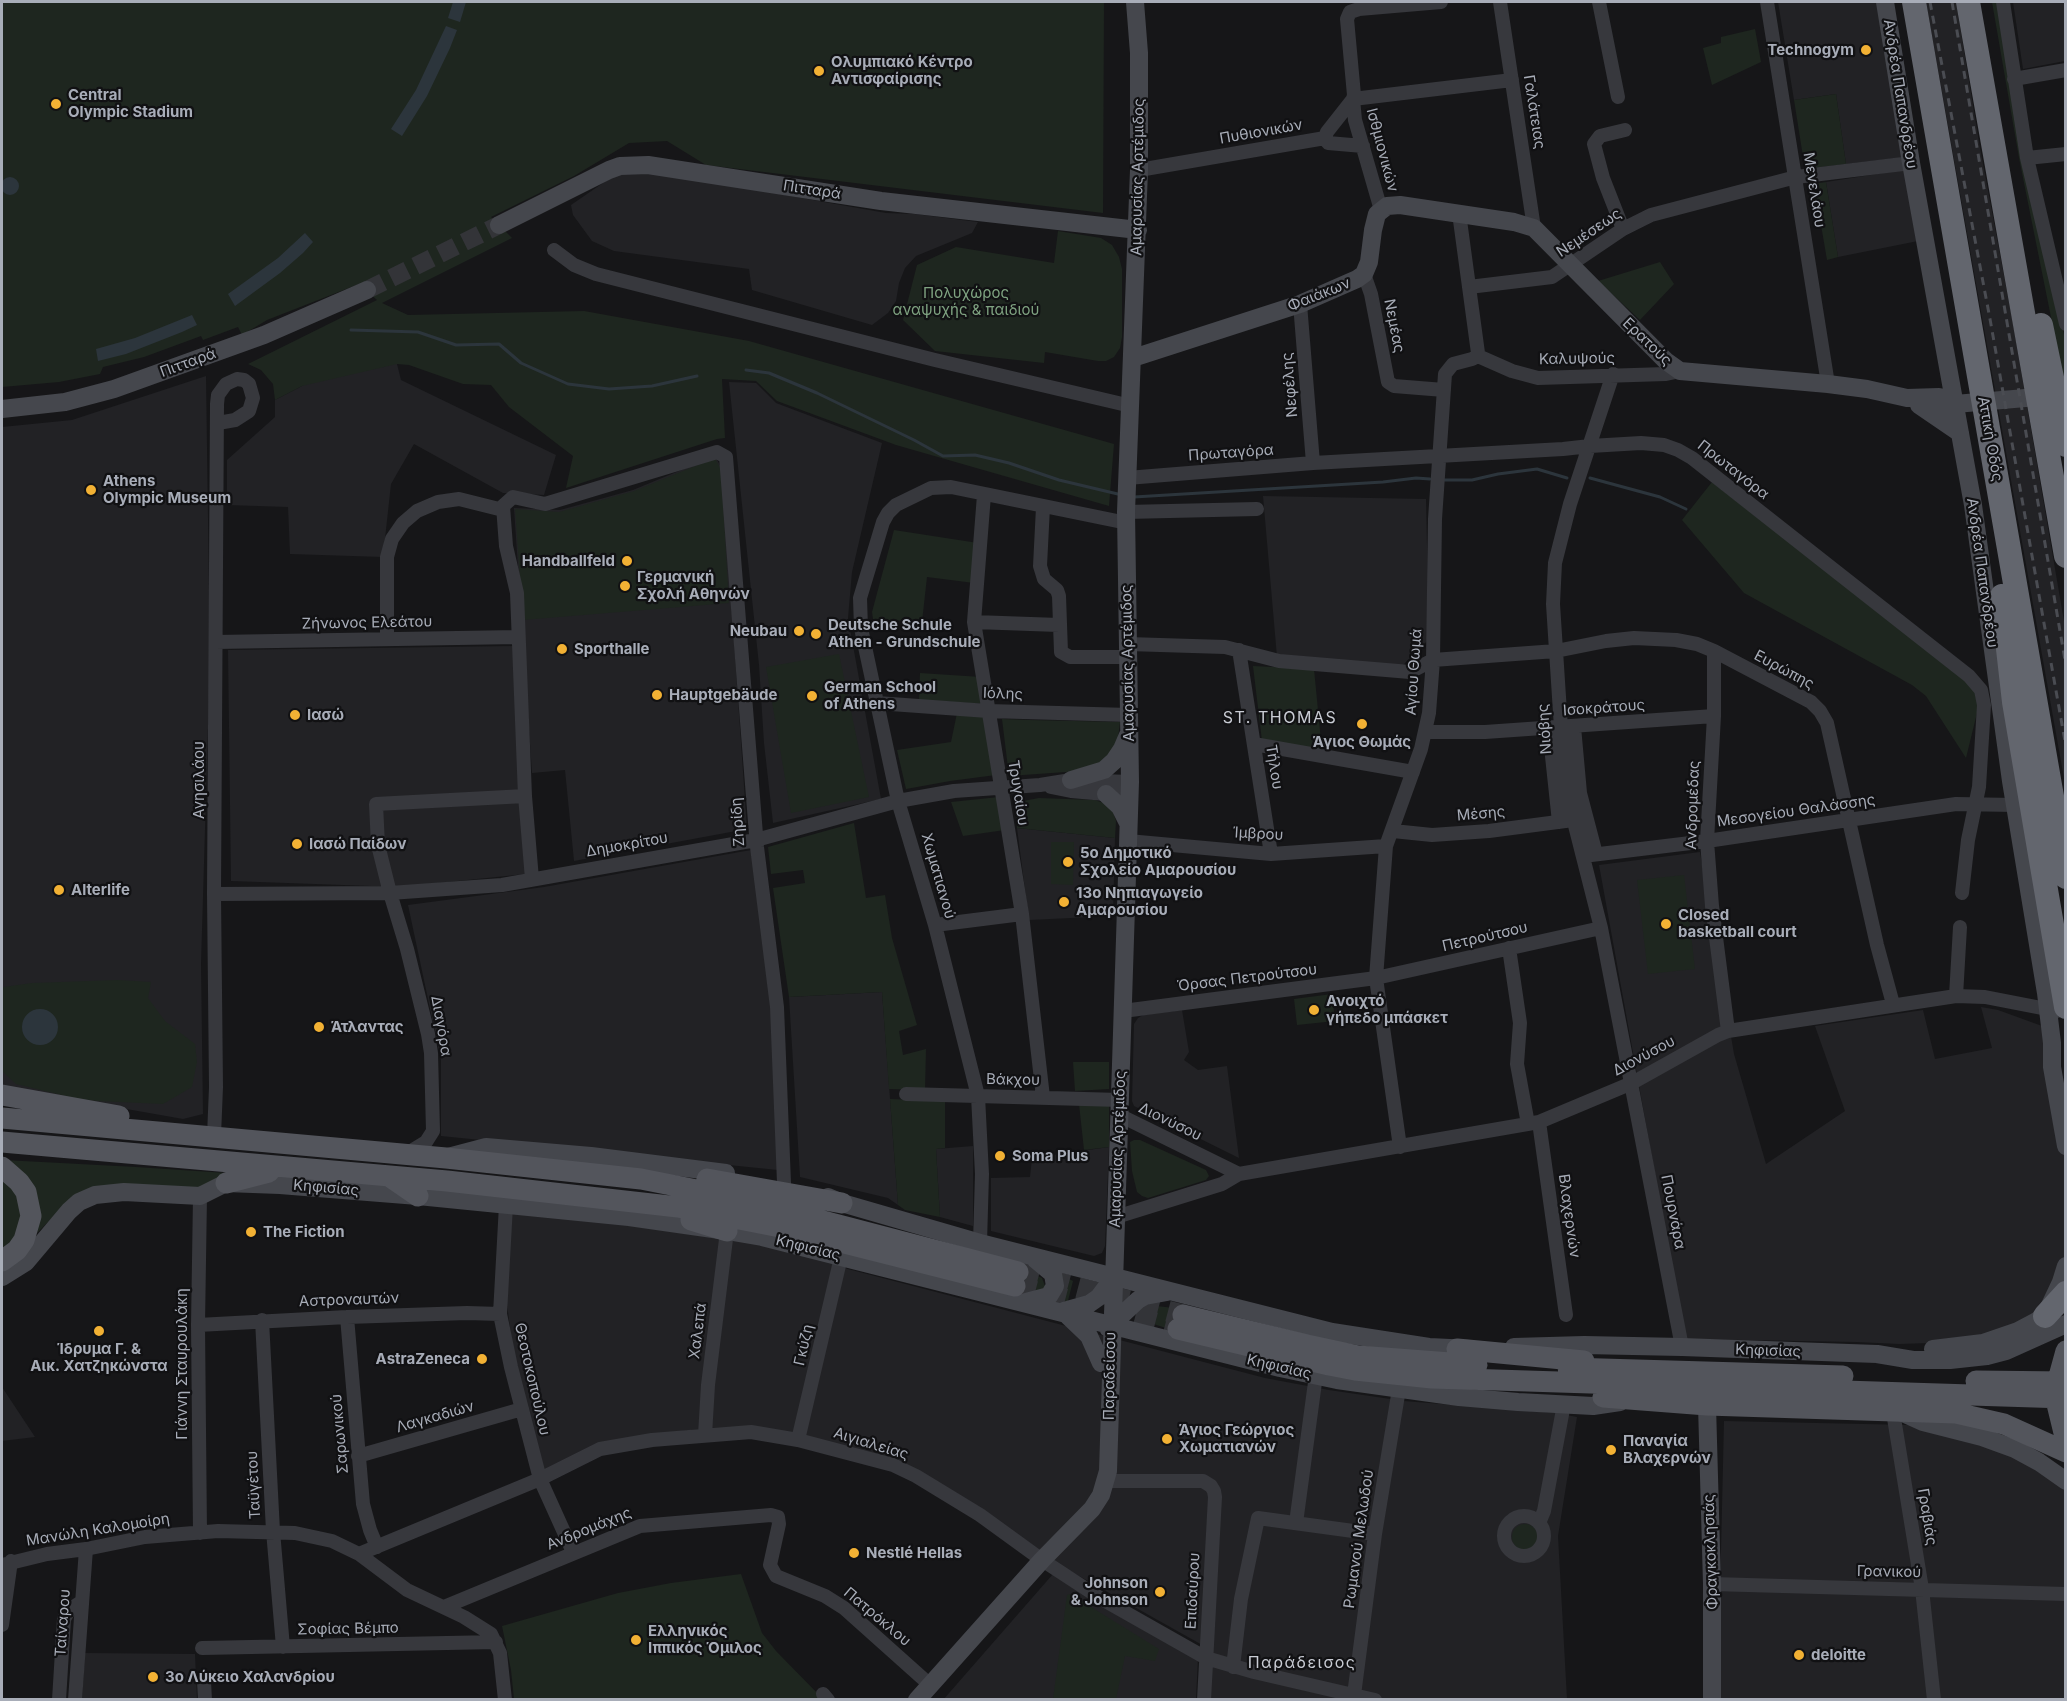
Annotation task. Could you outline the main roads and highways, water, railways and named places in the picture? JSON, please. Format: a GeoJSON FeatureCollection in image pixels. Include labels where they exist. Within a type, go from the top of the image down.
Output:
{"type":"FeatureCollection","features":[{"type":"Feature","properties":{"kind":"highway","name":"Αττική Οδός"},"geometry":{"type":"LineString","coordinates":[[1914,2],[2066,877]]}},
{"type":"Feature","properties":{"kind":"highway"},"geometry":{"type":"LineString","coordinates":[[1968,2],[2066,556]]}},
{"type":"Feature","properties":{"kind":"highway"},"geometry":{"type":"LineString","coordinates":[[1976,52],[2003,140],[2066,445]]}},
{"type":"Feature","properties":{"kind":"highway"},"geometry":{"type":"LineString","coordinates":[[1987,424],[1991,510],[2014,702],[2059,1010]]}},
{"type":"Feature","properties":{"kind":"highway"},"geometry":{"type":"LineString","coordinates":[[2055,1320],[2066,1293]]}},
{"type":"Feature","properties":{"kind":"main road"},"geometry":{"type":"LineString","coordinates":[[2,1095],[114,1114],[168,1132]]}},
{"type":"Feature","properties":{"kind":"main road","name":"Κηφισίας"},"geometry":{"type":"LineString","coordinates":[[2,1118],[406,1154],[641,1179],[728,1196],[1021,1279],[713,1212],[389,1175],[2,1142]]}},
{"type":"Feature","properties":{"kind":"main road"},"geometry":{"type":"LineString","coordinates":[[2,1167],[19,1182],[26,1192],[31,1216],[24,1240],[17,1250],[2,1261]]}},
{"type":"Feature","properties":{"kind":"main road"},"geometry":{"type":"LineString","coordinates":[[226,1184],[261,1173],[314,1169]]}},
{"type":"Feature","properties":{"kind":"main road"},"geometry":{"type":"LineString","coordinates":[[389,1175],[418,1196]]}},
{"type":"Feature","properties":{"kind":"main road"},"geometry":{"type":"LineString","coordinates":[[641,1179],[681,1176],[712,1179],[842,1203]]}},
{"type":"Feature","properties":{"kind":"main road"},"geometry":{"type":"LineString","coordinates":[[615,1199],[727,1231]]}},
{"type":"Feature","properties":{"kind":"main road","name":"Κηφισίας"},"geometry":{"type":"LineString","coordinates":[[2066,1382],[1968,1381],[1457,1364],[1358,1356],[1181,1322],[1346,1369],[1432,1378],[2066,1398]]}},
{"type":"Feature","properties":{"kind":"main road"},"geometry":{"type":"LineString","coordinates":[[1457,1349],[1674,1370]]}},
{"type":"Feature","properties":{"kind":"main road"},"geometry":{"type":"LineString","coordinates":[[1432,1378],[1512,1390],[1707,1405],[1943,1412],[1990,1420],[2065,1444],[2057,1404],[2058,1380],[2066,1351]]}},
{"type":"Feature","properties":{"kind":"waterway"},"geometry":{"type":"LineString","coordinates":[[351,330],[418,332],[456,345],[499,344],[521,363],[568,384],[609,389],[652,386],[697,376]]}},
{"type":"Feature","properties":{"kind":"waterway"},"geometry":{"type":"LineString","coordinates":[[746,370],[769,373],[817,393],[943,456],[975,455],[1009,463],[1059,480],[1122,495]]}},
{"type":"Feature","properties":{"kind":"waterway"},"geometry":{"type":"LineString","coordinates":[[1444,480],[1472,480],[1537,469],[1567,478]]}},
{"type":"Feature","properties":{"kind":"waterway"},"geometry":{"type":"LineString","coordinates":[[1134,497],[1416,478],[1430,479]]}},
{"type":"Feature","properties":{"kind":"waterway"},"geometry":{"type":"LineString","coordinates":[[1590,478],[1660,497],[1686,509]]}},
{"type":"Feature","properties":{"kind":"tunnel"},"geometry":{"type":"LineString","coordinates":[[367,290],[499,225]]}},
{"type":"Feature","properties":{"kind":"tunnel"},"geometry":{"type":"LineString","coordinates":[[1018,1272],[1183,1315]]}},
{"type":"Feature","properties":{"kind":"tunnel"},"geometry":{"type":"LineString","coordinates":[[1015,1286],[1178,1329]]}},
{"type":"Feature","properties":{"kind":"railway"},"geometry":{"type":"LineString","coordinates":[[1930,2],[1990,319],[2066,747]]}},
{"type":"Feature","properties":{"kind":"railway"},"geometry":{"type":"LineString","coordinates":[[1952,2],[2066,666]]}},
{"type":"Feature","properties":{"kind":"place","name":"Technogym"},"geometry":{"type":"Point","coordinates":[1866,50]}},
{"type":"Feature","properties":{"kind":"place","name":"Ολυμπιακό Κέντρο Αντισφαίρισης"},"geometry":{"type":"Point","coordinates":[819,71]}},
{"type":"Feature","properties":{"kind":"place","name":"Central Olympic Stadium"},"geometry":{"type":"Point","coordinates":[56,104]}},
{"type":"Feature","properties":{"kind":"place","name":"Athens Olympic Museum"},"geometry":{"type":"Point","coordinates":[91,490]}},
{"type":"Feature","properties":{"kind":"place","name":"Handballfeld"},"geometry":{"type":"Point","coordinates":[627,561]}},
{"type":"Feature","properties":{"kind":"place","name":"Γερμανική Σχολή Αθηνών"},"geometry":{"type":"Point","coordinates":[625,586]}},
{"type":"Feature","properties":{"kind":"place","name":"Neubau"},"geometry":{"type":"Point","coordinates":[799,631]}},
{"type":"Feature","properties":{"kind":"place","name":"Deutsche Schule Athen - Grundschule"},"geometry":{"type":"Point","coordinates":[816,634]}},
{"type":"Feature","properties":{"kind":"place","name":"Sporthalle"},"geometry":{"type":"Point","coordinates":[562,649]}},
{"type":"Feature","properties":{"kind":"place","name":"Hauptgebäude"},"geometry":{"type":"Point","coordinates":[657,695]}},
{"type":"Feature","properties":{"kind":"place","name":"German School of Athens"},"geometry":{"type":"Point","coordinates":[812,696]}},
{"type":"Feature","properties":{"kind":"place","name":"Ιασώ"},"geometry":{"type":"Point","coordinates":[295,715]}},
{"type":"Feature","properties":{"kind":"place","name":"Άγιος Θωμάς"},"geometry":{"type":"Point","coordinates":[1362,724]}},
{"type":"Feature","properties":{"kind":"place","name":"Ιασώ Παίδων"},"geometry":{"type":"Point","coordinates":[297,844]}},
{"type":"Feature","properties":{"kind":"place","name":"5ο Δημοτικό Σχολείο Αμαρουσίου"},"geometry":{"type":"Point","coordinates":[1068,862]}},
{"type":"Feature","properties":{"kind":"place","name":"Alterlife"},"geometry":{"type":"Point","coordinates":[59,890]}},
{"type":"Feature","properties":{"kind":"place","name":"13ο Νηπιαγωγείο Αμαρουσίου"},"geometry":{"type":"Point","coordinates":[1064,902]}},
{"type":"Feature","properties":{"kind":"place","name":"Closed basketball court"},"geometry":{"type":"Point","coordinates":[1666,924]}},
{"type":"Feature","properties":{"kind":"place","name":"Ανοιχτό γήπεδο μπάσκετ"},"geometry":{"type":"Point","coordinates":[1314,1010]}},
{"type":"Feature","properties":{"kind":"place","name":"Άτλαντας"},"geometry":{"type":"Point","coordinates":[319,1027]}},
{"type":"Feature","properties":{"kind":"place","name":"Soma Plus"},"geometry":{"type":"Point","coordinates":[1000,1156]}},
{"type":"Feature","properties":{"kind":"place","name":"The Fiction"},"geometry":{"type":"Point","coordinates":[251,1232]}},
{"type":"Feature","properties":{"kind":"place","name":"Ίδρυμα Γ. & Αικ. Χατζηκώνστα"},"geometry":{"type":"Point","coordinates":[99,1331]}},
{"type":"Feature","properties":{"kind":"place","name":"AstraZeneca"},"geometry":{"type":"Point","coordinates":[482,1359]}},
{"type":"Feature","properties":{"kind":"place","name":"Άγιος Γεώργιος Χωματιανών"},"geometry":{"type":"Point","coordinates":[1167,1439]}},
{"type":"Feature","properties":{"kind":"place","name":"Παναγία Βλαχερνών"},"geometry":{"type":"Point","coordinates":[1611,1450]}},
{"type":"Feature","properties":{"kind":"place","name":"Nestlé Hellas"},"geometry":{"type":"Point","coordinates":[854,1553]}},
{"type":"Feature","properties":{"kind":"place","name":"Johnson & Johnson"},"geometry":{"type":"Point","coordinates":[1160,1592]}},
{"type":"Feature","properties":{"kind":"place","name":"Ελληνικός Ιππικός Όμιλος"},"geometry":{"type":"Point","coordinates":[636,1640]}},
{"type":"Feature","properties":{"kind":"place","name":"deloitte"},"geometry":{"type":"Point","coordinates":[1799,1655]}},
{"type":"Feature","properties":{"kind":"place","name":"3ο Λύκειο Χαλανδρίου"},"geometry":{"type":"Point","coordinates":[153,1677]}},
{"type":"Feature","properties":{"kind":"district","name":"ST. THOMAS"},"geometry":{"type":"Point","coordinates":[1280,718]}},
{"type":"Feature","properties":{"kind":"district","name":"Παράδεισος"},"geometry":{"type":"Point","coordinates":[1302,1663]}},
{"type":"Feature","properties":{"kind":"park label","name":"Πολυχώρος αναψυχής & παιδιού"},"geometry":{"type":"Point","coordinates":[966,302]}}]}
